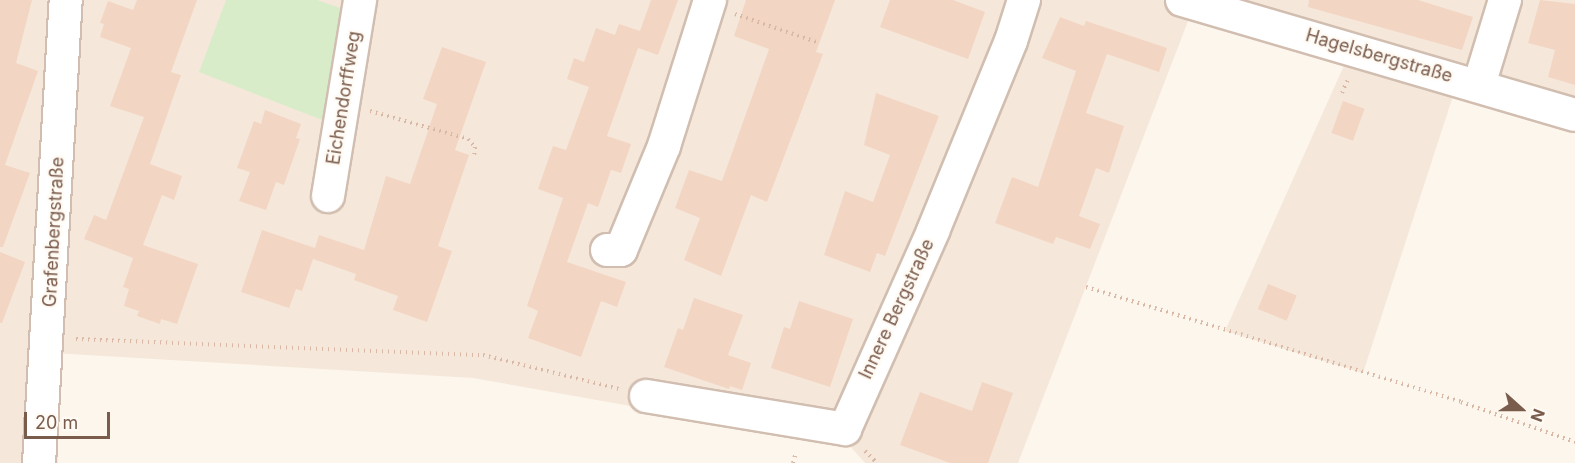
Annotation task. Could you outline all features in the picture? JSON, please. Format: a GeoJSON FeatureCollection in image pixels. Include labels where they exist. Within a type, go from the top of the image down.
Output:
{"type":"FeatureCollection","features":[{"type":"Feature","properties":{"kind":"street","name":"Grafenbergstraße"},"geometry":{"type":"LineString","coordinates":[[39,463],[66,0]]}},
{"type":"Feature","properties":{"kind":"street","name":"Eichendorffweg"},"geometry":{"type":"LineString","coordinates":[[328,196],[360,0]]}},
{"type":"Feature","properties":{"kind":"street","name":"Innere Bergstraße"},"geometry":{"type":"LineString","coordinates":[[646,396],[845,429],[946,200],[1011,41],[1023,0]]}},
{"type":"Feature","properties":{"kind":"street","name":"Hagelsbergstraße"},"geometry":{"type":"LineString","coordinates":[[1182,0],[1479,85],[1575,115]]}},
{"type":"Feature","properties":{"kind":"street"},"geometry":{"type":"LineString","coordinates":[[1479,85],[1505,0]]}},
{"type":"Feature","properties":{"kind":"street"},"geometry":{"type":"LineString","coordinates":[[607,250],[621,250],[664,146],[710,3]]}},
{"type":"Feature","properties":{"kind":"path"},"geometry":{"type":"LineString","coordinates":[[710,3],[819,43]]}},
{"type":"Feature","properties":{"kind":"path"},"geometry":{"type":"LineString","coordinates":[[343,106],[468,140],[475,147],[474,157]]}},
{"type":"Feature","properties":{"kind":"path"},"geometry":{"type":"LineString","coordinates":[[1086,287],[1461,402],[1575,442]]}},
{"type":"Feature","properties":{"kind":"path"},"geometry":{"type":"LineString","coordinates":[[48,338],[483,355],[646,396]]}},
{"type":"Feature","properties":{"kind":"shaded area"},"geometry":{"type":"Polygon","coordinates":[[[0,0],[1575,0],[1575,130],[1454,93],[1363,373],[1225,331],[1346,61],[1190,16],[1018,463],[865,463],[849,445],[473,378],[52,353],[58,463],[0,463],[0,0]]]}},
{"type":"Feature","properties":{"kind":"green space"},"geometry":{"type":"Polygon","coordinates":[[[226,0],[317,0],[349,11],[330,123],[199,72],[226,0]]]}},
{"type":"Feature","properties":{"kind":"building"},"geometry":{"type":"Polygon","coordinates":[[[0,0],[32,0],[16,63],[38,71],[5,165],[30,173],[3,247],[0,247],[0,0]]]}},
{"type":"Feature","properties":{"kind":"building"},"geometry":{"type":"Polygon","coordinates":[[[137,0],[197,0],[171,72],[181,75],[150,164],[182,176],[174,200],[162,195],[143,245],[198,264],[177,324],[161,319],[160,324],[137,316],[139,311],[124,306],[129,289],[123,287],[133,258],[84,239],[94,215],[106,220],[144,117],[110,106],[131,48],[100,37],[104,24],[100,23],[108,1],[133,10],[137,0]]]}},
{"type":"Feature","properties":{"kind":"building"},"geometry":{"type":"Polygon","coordinates":[[[651,0],[678,0],[658,55],[638,48],[607,136],[631,144],[621,173],[611,170],[598,207],[588,203],[567,262],[626,282],[617,307],[601,301],[581,357],[528,338],[538,311],[527,306],[563,198],[538,189],[553,146],[566,150],[589,87],[567,79],[574,58],[584,62],[596,28],[615,35],[619,24],[640,31],[651,0]]]}},
{"type":"Feature","properties":{"kind":"building"},"geometry":{"type":"Polygon","coordinates":[[[746,0],[835,0],[816,52],[823,54],[767,202],[751,195],[721,276],[684,260],[700,218],[675,208],[689,170],[722,181],[769,49],[734,36],[746,0]]]}},
{"type":"Feature","properties":{"kind":"building"},"geometry":{"type":"Polygon","coordinates":[[[890,0],[953,0],[985,12],[968,59],[880,27],[890,0]]]}},
{"type":"Feature","properties":{"kind":"building"},"geometry":{"type":"Polygon","coordinates":[[[1309,0],[1418,0],[1473,17],[1462,50],[1308,7],[1309,0]]]}},
{"type":"Feature","properties":{"kind":"building"},"geometry":{"type":"Polygon","coordinates":[[[1540,0],[1575,4],[1575,85],[1548,77],[1555,50],[1528,43],[1540,0]]]}},
{"type":"Feature","properties":{"kind":"building"},"geometry":{"type":"Polygon","coordinates":[[[1060,17],[1084,26],[1086,21],[1167,48],[1159,72],[1107,54],[1086,113],[1124,126],[1109,173],[1096,168],[1079,216],[1100,224],[1090,249],[1056,237],[1053,244],[995,223],[1012,177],[1038,187],[1076,71],[1042,58],[1060,17]]]}},
{"type":"Feature","properties":{"kind":"building"},"geometry":{"type":"Polygon","coordinates":[[[442,47],[486,62],[455,150],[469,155],[438,246],[452,251],[427,322],[393,310],[398,296],[354,280],[356,274],[313,259],[302,291],[296,289],[289,308],[241,292],[262,230],[315,248],[319,235],[364,250],[386,176],[410,184],[437,104],[423,99],[442,47]]]}},
{"type":"Feature","properties":{"kind":"building"},"geometry":{"type":"Polygon","coordinates":[[[876,93],[939,116],[885,256],[877,253],[870,272],[824,255],[845,191],[873,202],[890,155],[864,145],[876,93]]]}},
{"type":"Feature","properties":{"kind":"building"},"geometry":{"type":"Polygon","coordinates":[[[1343,101],[1365,109],[1353,141],[1331,133],[1343,101]]]}},
{"type":"Feature","properties":{"kind":"building"},"geometry":{"type":"Polygon","coordinates":[[[265,110],[301,124],[296,138],[300,139],[284,185],[276,182],[266,210],[239,201],[250,172],[237,168],[254,121],[261,124],[265,110]]]}},
{"type":"Feature","properties":{"kind":"building"},"geometry":{"type":"Polygon","coordinates":[[[0,252],[25,262],[2,323],[0,323],[0,252]]]}},
{"type":"Feature","properties":{"kind":"building"},"geometry":{"type":"Polygon","coordinates":[[[1268,284],[1297,296],[1287,321],[1258,309],[1268,284]]]}},
{"type":"Feature","properties":{"kind":"building"},"geometry":{"type":"Polygon","coordinates":[[[694,298],[743,315],[728,355],[751,363],[742,390],[730,386],[729,389],[664,367],[678,328],[683,330],[694,298]]]}},
{"type":"Feature","properties":{"kind":"building"},"geometry":{"type":"Polygon","coordinates":[[[799,301],[853,319],[830,387],[771,368],[784,327],[790,329],[799,301]]]}},
{"type":"Feature","properties":{"kind":"building"},"geometry":{"type":"Polygon","coordinates":[[[982,382],[1013,393],[988,463],[950,463],[900,445],[920,392],[972,411],[982,382]]]}}]}
